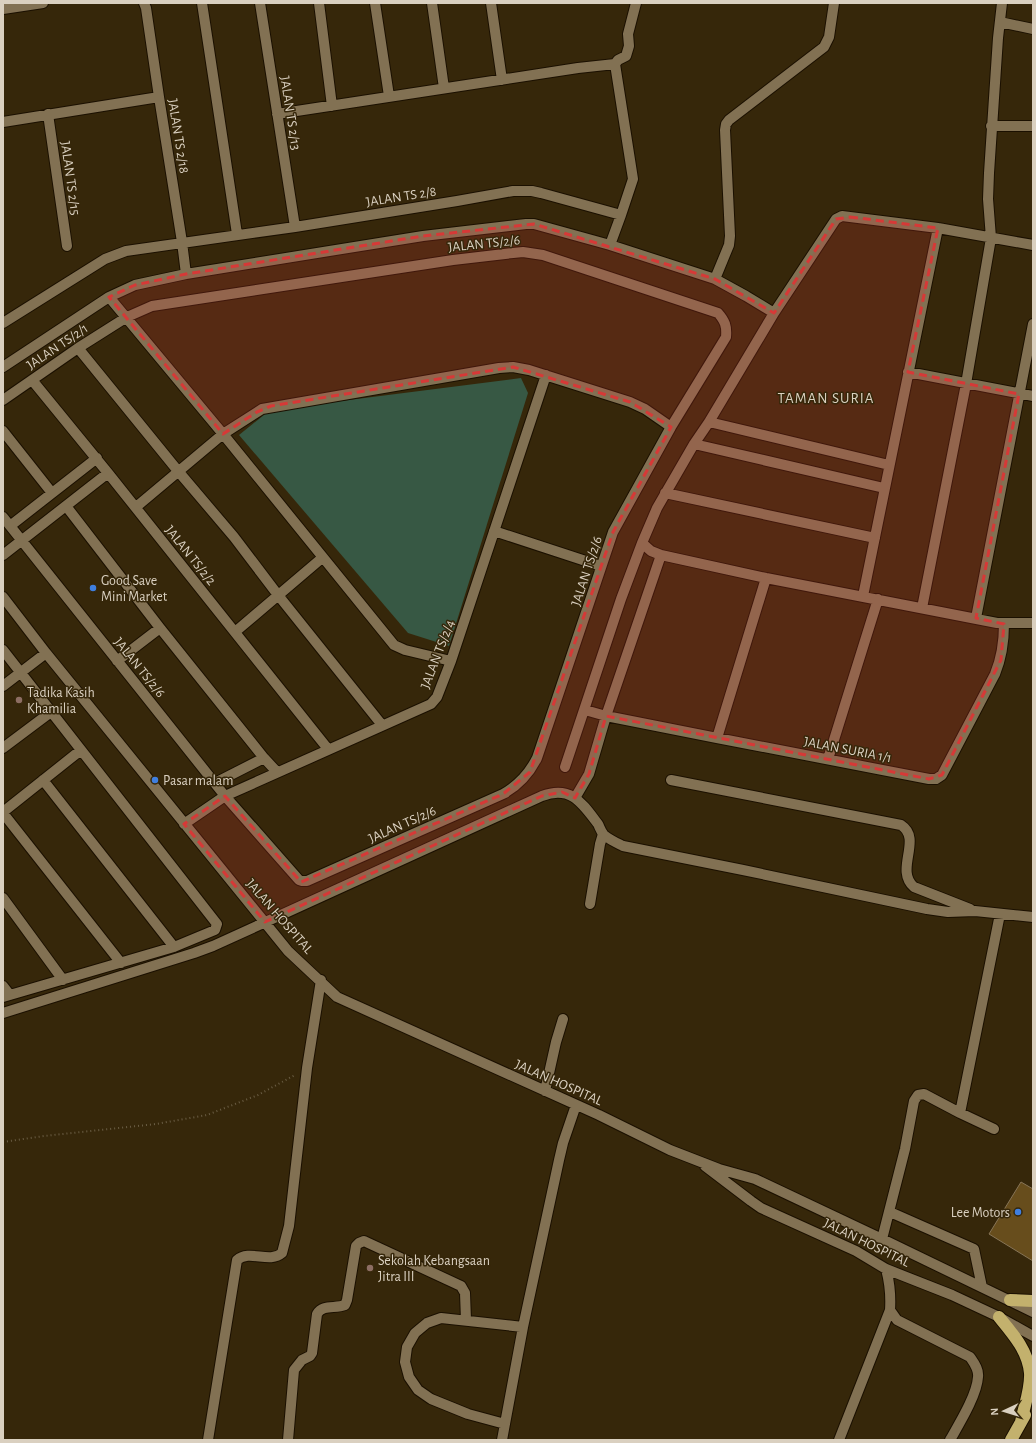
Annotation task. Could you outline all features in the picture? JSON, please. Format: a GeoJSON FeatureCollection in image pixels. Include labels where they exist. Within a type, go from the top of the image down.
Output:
{"type":"FeatureCollection","features":[{"type":"Feature","properties":{"kind":"highway"},"geometry":{"type":"LineString","coordinates":[[1010,1300],[1033,1301]]}},
{"type":"Feature","properties":{"kind":"highway"},"geometry":{"type":"LineString","coordinates":[[999,1317],[1019,1342],[1027,1358],[1030,1374],[1021,1422]]}},
{"type":"Feature","properties":{"kind":"highway"},"geometry":{"type":"LineString","coordinates":[[1011,1440],[1033,1399]]}},
{"type":"Feature","properties":{"kind":"street"},"geometry":{"type":"LineString","coordinates":[[3,9],[43,3]]}},
{"type":"Feature","properties":{"kind":"street","name":"JALAN TS 2/18"},"geometry":{"type":"LineString","coordinates":[[144,3],[146,8],[186,274]]}},
{"type":"Feature","properties":{"kind":"street"},"geometry":{"type":"LineString","coordinates":[[202,3],[237,234]]}},
{"type":"Feature","properties":{"kind":"street","name":"JALAN TS 2/13"},"geometry":{"type":"LineString","coordinates":[[260,3],[295,227]]}},
{"type":"Feature","properties":{"kind":"street"},"geometry":{"type":"LineString","coordinates":[[319,3],[332,106]]}},
{"type":"Feature","properties":{"kind":"street"},"geometry":{"type":"LineString","coordinates":[[375,3],[389,96]]}},
{"type":"Feature","properties":{"kind":"street"},"geometry":{"type":"LineString","coordinates":[[432,3],[444,88]]}},
{"type":"Feature","properties":{"kind":"street"},"geometry":{"type":"LineString","coordinates":[[491,3],[502,80]]}},
{"type":"Feature","properties":{"kind":"street"},"geometry":{"type":"LineString","coordinates":[[277,114],[578,68],[615,64],[618,60],[626,56],[629,46],[628,34],[636,3]]}},
{"type":"Feature","properties":{"kind":"street"},"geometry":{"type":"LineString","coordinates":[[715,279],[729,244],[730,236],[725,130],[726,124],[729,120],[824,47],[829,37],[834,3]]}},
{"type":"Feature","properties":{"kind":"street"},"geometry":{"type":"LineString","coordinates":[[922,608],[966,384],[991,238],[988,199],[991,126],[1002,3]]}},
{"type":"Feature","properties":{"kind":"street"},"geometry":{"type":"LineString","coordinates":[[1000,22],[1033,29]]}},
{"type":"Feature","properties":{"kind":"street"},"geometry":{"type":"LineString","coordinates":[[610,245],[632,179],[615,64]]}},
{"type":"Feature","properties":{"kind":"street"},"geometry":{"type":"LineString","coordinates":[[3,122],[159,97]]}},
{"type":"Feature","properties":{"kind":"street","name":"JALAN TS 2/15"},"geometry":{"type":"LineString","coordinates":[[48,114],[67,246]]}},
{"type":"Feature","properties":{"kind":"street"},"geometry":{"type":"LineString","coordinates":[[991,126],[1033,126]]}},
{"type":"Feature","properties":{"kind":"street","name":"JALAN TS 2/8"},"geometry":{"type":"LineString","coordinates":[[3,323],[105,259],[126,251],[237,234],[295,227],[524,191],[541,192],[621,215]]}},
{"type":"Feature","properties":{"kind":"street"},"geometry":{"type":"LineString","coordinates":[[565,767],[621,599],[642,543],[665,493],[774,313],[836,219],[842,216],[938,228],[1033,245]]}},
{"type":"Feature","properties":{"kind":"street"},"geometry":{"type":"LineString","coordinates":[[3,367],[110,297],[135,285],[186,274],[423,236],[526,224],[534,224],[610,245],[715,279],[774,313]]}},
{"type":"Feature","properties":{"kind":"street"},"geometry":{"type":"LineString","coordinates":[[863,596],[938,228]]}},
{"type":"Feature","properties":{"kind":"street","name":"JALAN TS/2/6"},"geometry":{"type":"LineString","coordinates":[[21,540],[225,796],[302,882],[508,791],[514,788],[530,772],[537,758],[580,635],[613,532],[671,427],[726,337],[727,327],[724,320],[718,313],[543,255],[523,252],[453,260],[152,306],[127,317]]}},
{"type":"Feature","properties":{"kind":"street"},"geometry":{"type":"LineString","coordinates":[[110,297],[394,646],[451,661]]}},
{"type":"Feature","properties":{"kind":"street","name":"JALAN TS/2/1"},"geometry":{"type":"LineString","coordinates":[[3,400],[78,348],[127,317]]}},
{"type":"Feature","properties":{"kind":"street"},"geometry":{"type":"LineString","coordinates":[[976,618],[1033,324]]}},
{"type":"Feature","properties":{"kind":"street"},"geometry":{"type":"LineString","coordinates":[[78,348],[234,537],[278,595],[382,725]]}},
{"type":"Feature","properties":{"kind":"street"},"geometry":{"type":"LineString","coordinates":[[136,507],[223,434],[257,412],[270,406],[499,368],[521,368],[630,402],[645,409],[671,427]]}},
{"type":"Feature","properties":{"kind":"street"},"geometry":{"type":"LineString","coordinates":[[908,372],[1033,396]]}},
{"type":"Feature","properties":{"kind":"street","name":"JALAN TS/2/4"},"geometry":{"type":"LineString","coordinates":[[184,824],[225,796],[382,725],[425,708],[437,697],[451,661],[546,375]]}},
{"type":"Feature","properties":{"kind":"street","name":"JALAN TS/2/2"},"geometry":{"type":"LineString","coordinates":[[32,380],[97,458],[328,749]]}},
{"type":"Feature","properties":{"kind":"street"},"geometry":{"type":"LineString","coordinates":[[709,422],[889,465]]}},
{"type":"Feature","properties":{"kind":"street"},"geometry":{"type":"LineString","coordinates":[[3,430],[52,493]]}},
{"type":"Feature","properties":{"kind":"street"},"geometry":{"type":"LineString","coordinates":[[694,444],[884,488]]}},
{"type":"Feature","properties":{"kind":"street"},"geometry":{"type":"LineString","coordinates":[[10,526],[97,458]]}},
{"type":"Feature","properties":{"kind":"street"},"geometry":{"type":"LineString","coordinates":[[3,555],[108,473]]}},
{"type":"Feature","properties":{"kind":"street"},"geometry":{"type":"LineString","coordinates":[[665,493],[875,538]]}},
{"type":"Feature","properties":{"kind":"street"},"geometry":{"type":"LineString","coordinates":[[66,506],[160,628],[264,758],[277,772]]}},
{"type":"Feature","properties":{"kind":"street"},"geometry":{"type":"LineString","coordinates":[[3,517],[21,540]]}},
{"type":"Feature","properties":{"kind":"street"},"geometry":{"type":"LineString","coordinates":[[494,531],[601,566]]}},
{"type":"Feature","properties":{"kind":"street"},"geometry":{"type":"LineString","coordinates":[[642,543],[651,551],[661,555],[766,578],[1004,624],[1033,623]]}},
{"type":"Feature","properties":{"kind":"street"},"geometry":{"type":"LineString","coordinates":[[575,798],[589,774],[606,716],[661,555]]}},
{"type":"Feature","properties":{"kind":"street"},"geometry":{"type":"LineString","coordinates":[[235,632],[322,558]]}},
{"type":"Feature","properties":{"kind":"street"},"geometry":{"type":"LineString","coordinates":[[717,738],[766,578]]}},
{"type":"Feature","properties":{"kind":"street","name":"JALAN HOSPITAL"},"geometry":{"type":"LineString","coordinates":[[3,597],[46,653],[288,951],[337,997],[576,1105],[670,1150],[755,1179],[1033,1312]]}},
{"type":"Feature","properties":{"kind":"street"},"geometry":{"type":"LineString","coordinates":[[828,759],[878,599]]}},
{"type":"Feature","properties":{"kind":"street","name":"JALAN SURIA 1/1"},"geometry":{"type":"LineString","coordinates":[[585,710],[606,716],[717,738],[929,779],[936,779],[942,775],[995,674],[1001,660],[1004,644],[1004,624]]}},
{"type":"Feature","properties":{"kind":"street"},"geometry":{"type":"LineString","coordinates":[[117,661],[160,628]]}},
{"type":"Feature","properties":{"kind":"street"},"geometry":{"type":"LineString","coordinates":[[3,650],[50,712],[214,918],[217,924],[215,930],[174,947],[63,980],[6,996],[3,986]]}},
{"type":"Feature","properties":{"kind":"street"},"geometry":{"type":"LineString","coordinates":[[3,686],[46,653]]}},
{"type":"Feature","properties":{"kind":"street"},"geometry":{"type":"LineString","coordinates":[[3,748],[50,712]]}},
{"type":"Feature","properties":{"kind":"street"},"geometry":{"type":"LineString","coordinates":[[81,750],[3,813],[121,963]]}},
{"type":"Feature","properties":{"kind":"street"},"geometry":{"type":"LineString","coordinates":[[215,783],[264,758]]}},
{"type":"Feature","properties":{"kind":"street"},"geometry":{"type":"LineString","coordinates":[[43,780],[174,947]]}},
{"type":"Feature","properties":{"kind":"street"},"geometry":{"type":"LineString","coordinates":[[672,780],[901,825],[909,834],[910,841],[906,874],[910,884],[914,887],[975,911]]}},
{"type":"Feature","properties":{"kind":"street"},"geometry":{"type":"LineString","coordinates":[[3,1013],[194,953],[550,793],[562,792],[570,794],[599,826],[603,834],[614,842],[623,846],[927,909],[948,912],[975,911],[1033,917]]}},
{"type":"Feature","properties":{"kind":"street"},"geometry":{"type":"LineString","coordinates":[[590,904],[603,834]]}},
{"type":"Feature","properties":{"kind":"street"},"geometry":{"type":"LineString","coordinates":[[3,898],[63,980]]}},
{"type":"Feature","properties":{"kind":"street"},"geometry":{"type":"LineString","coordinates":[[960,1113],[1000,914]]}},
{"type":"Feature","properties":{"kind":"street"},"geometry":{"type":"LineString","coordinates":[[208,1440],[237,1260],[246,1255],[272,1257],[279,1255],[282,1253],[289,1226],[307,1068],[320,980]]}},
{"type":"Feature","properties":{"kind":"street"},"geometry":{"type":"LineString","coordinates":[[545,1091],[556,1042],[563,1019]]}},
{"type":"Feature","properties":{"kind":"street"},"geometry":{"type":"LineString","coordinates":[[882,1239],[905,1149],[914,1101],[918,1096],[924,1094],[994,1129]]}},
{"type":"Feature","properties":{"kind":"street"},"geometry":{"type":"LineString","coordinates":[[502,1440],[523,1327],[559,1160],[576,1105]]}},
{"type":"Feature","properties":{"kind":"street","name":"JALAN HOSPITAL"},"geometry":{"type":"LineString","coordinates":[[697,1160],[761,1208],[856,1251],[886,1269],[952,1295],[999,1317],[1033,1336]]}},
{"type":"Feature","properties":{"kind":"street"},"geometry":{"type":"LineString","coordinates":[[890,1212],[974,1249],[982,1287]]}},
{"type":"Feature","properties":{"kind":"street"},"geometry":{"type":"LineString","coordinates":[[288,1440],[294,1370],[302,1360],[310,1356],[312,1353],[316,1314],[319,1310],[326,1307],[339,1307],[344,1305],[347,1300],[356,1246],[359,1243],[364,1241],[461,1286],[465,1293],[466,1320]]}},
{"type":"Feature","properties":{"kind":"street"},"geometry":{"type":"LineString","coordinates":[[839,1440],[890,1310],[890,1283],[886,1269]]}},
{"type":"Feature","properties":{"kind":"street"},"geometry":{"type":"LineString","coordinates":[[890,1310],[897,1320],[970,1357],[977,1367],[978,1377],[972,1399],[950,1440]]}},
{"type":"Feature","properties":{"kind":"street"},"geometry":{"type":"LineString","coordinates":[[505,1424],[468,1414],[432,1399],[418,1390],[409,1377],[405,1362],[407,1346],[415,1333],[427,1323],[442,1318],[523,1327]]}},
{"type":"Feature","properties":{"kind":"path"},"geometry":{"type":"LineString","coordinates":[[3,1142],[156,1124],[207,1115],[258,1095],[307,1068]]}},
{"type":"Feature","properties":{"kind":"highlighted area"},"geometry":{"type":"Polygon","coordinates":[[[850,217],[938,228],[908,372],[1019,394],[976,618],[1004,624],[1001,660],[942,775],[929,779],[606,716],[589,774],[575,798],[562,792],[542,796],[265,922],[184,824],[225,796],[301,882],[503,794],[530,772],[613,532],[671,427],[630,402],[513,367],[271,406],[257,412],[223,434],[109,297],[135,285],[186,274],[423,236],[534,224],[715,279],[774,313],[836,219],[850,217]]]}},
{"type":"Feature","properties":{"kind":"green space"},"geometry":{"type":"Polygon","coordinates":[[[521,378],[528,393],[449,646],[408,633],[239,435],[270,410],[521,378]]]}},
{"type":"Feature","properties":{"kind":"building","name":"Lee Motors"},"geometry":{"type":"Polygon","coordinates":[[[1021,1182],[1033,1189],[1033,1261],[989,1234],[1021,1182]]]}},
{"type":"Feature","properties":{"kind":"place","name":"Good Save Mini Market"},"geometry":{"type":"Point","coordinates":[93,588]}},
{"type":"Feature","properties":{"kind":"place","name":"Tadika Kasih Khamilia"},"geometry":{"type":"Point","coordinates":[19,700]}},
{"type":"Feature","properties":{"kind":"place","name":"Pasar malam"},"geometry":{"type":"Point","coordinates":[155,780]}},
{"type":"Feature","properties":{"kind":"place","name":"Lee Motors"},"geometry":{"type":"Point","coordinates":[1018,1212]}},
{"type":"Feature","properties":{"kind":"place","name":"Sekolah Kebangsaan Jitra III"},"geometry":{"type":"Point","coordinates":[370,1268]}},
{"type":"Feature","properties":{"kind":"district","name":"TAMAN SURIA"},"geometry":{"type":"Point","coordinates":[826,398]}}]}
